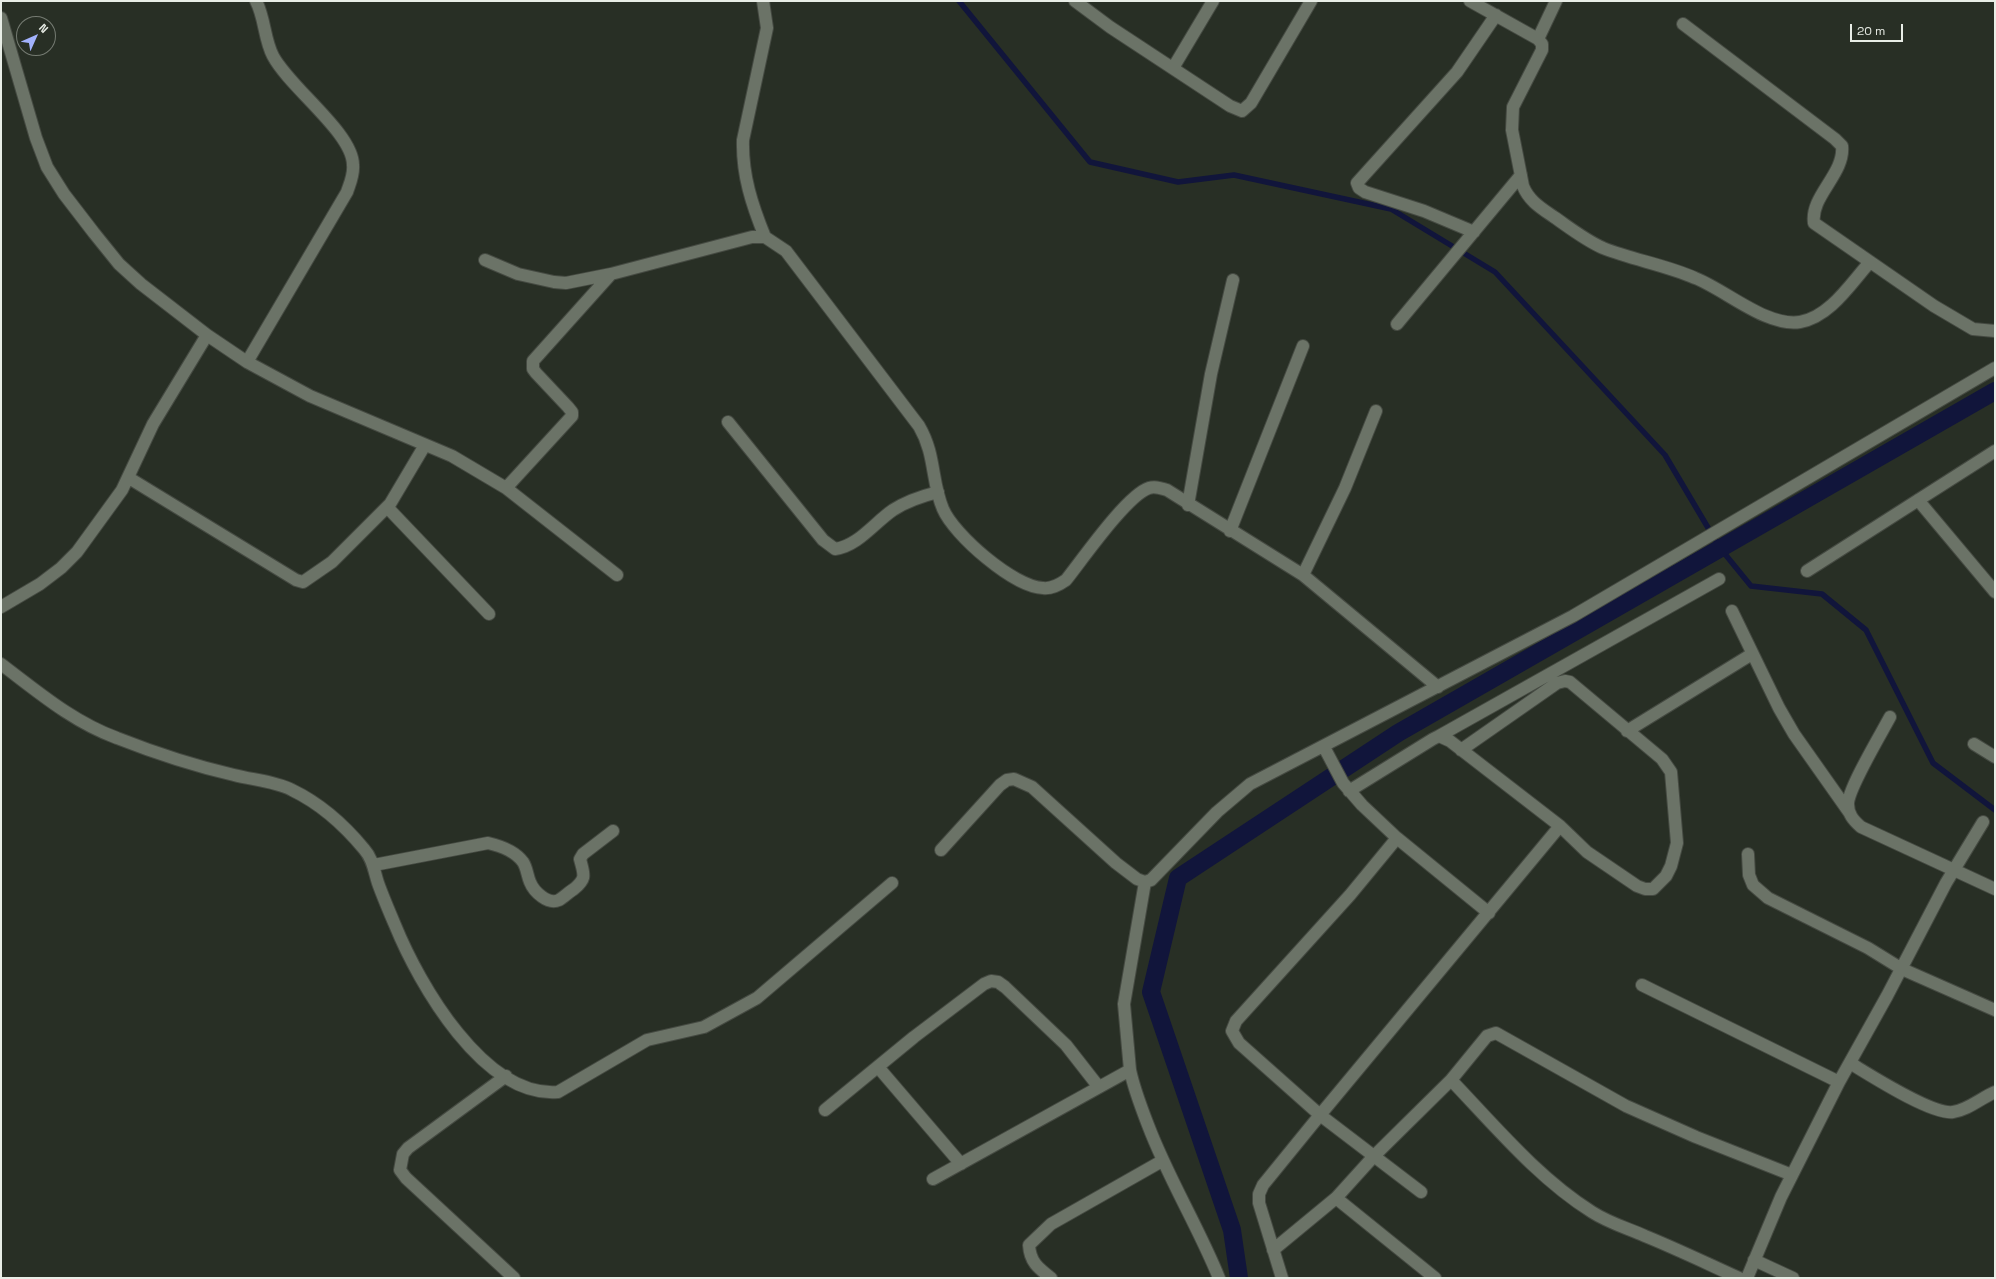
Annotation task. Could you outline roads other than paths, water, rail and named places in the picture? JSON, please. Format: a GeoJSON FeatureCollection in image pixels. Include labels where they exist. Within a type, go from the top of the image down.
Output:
{"type":"FeatureCollection","features":[{"type":"Feature","properties":{"kind":"street"},"geometry":{"type":"LineString","coordinates":[[248,362],[346,192],[352,179],[354,164],[350,150],[341,135],[288,79],[273,56],[256,1]]}},
{"type":"Feature","properties":{"kind":"street"},"geometry":{"type":"LineString","coordinates":[[763,1],[767,28],[743,140],[743,157],[752,204],[765,237]]}},
{"type":"Feature","properties":{"kind":"street"},"geometry":{"type":"LineString","coordinates":[[1075,1],[1230,106],[1242,111],[1251,103],[1311,1]]}},
{"type":"Feature","properties":{"kind":"street"},"geometry":{"type":"LineString","coordinates":[[1173,68],[1213,1]]}},
{"type":"Feature","properties":{"kind":"street"},"geometry":{"type":"LineString","coordinates":[[1470,1],[1538,39],[1542,44],[1542,50],[1515,102],[1512,117],[1512,130],[1521,175],[1526,194],[1533,202],[1588,240],[1602,247],[1697,278],[1766,316],[1783,322],[1799,322],[1812,319],[1825,311],[1870,262]]}},
{"type":"Feature","properties":{"kind":"street"},"geometry":{"type":"LineString","coordinates":[[1538,39],[1556,1]]}},
{"type":"Feature","properties":{"kind":"street"},"geometry":{"type":"LineString","coordinates":[[1471,236],[1424,211],[1364,192],[1359,188],[1357,183],[1457,72],[1496,16]]}},
{"type":"Feature","properties":{"kind":"street"},"geometry":{"type":"LineString","coordinates":[[1,18],[36,138],[47,167],[64,194],[119,264],[141,284],[207,335],[248,362],[310,396],[452,456],[506,488],[617,575]]}},
{"type":"Feature","properties":{"kind":"street"},"geometry":{"type":"LineString","coordinates":[[1683,24],[1835,139],[1842,146],[1842,160],[1815,208],[1813,217],[1814,222],[1934,306],[1973,329],[1995,331]]}},
{"type":"Feature","properties":{"kind":"street"},"geometry":{"type":"LineString","coordinates":[[1397,324],[1521,175]]}},
{"type":"Feature","properties":{"kind":"street"},"geometry":{"type":"LineString","coordinates":[[485,260],[518,274],[554,282],[566,283],[610,274],[752,237],[765,237],[786,251],[919,426],[927,439],[931,453],[942,508],[956,529],[1004,572],[1031,586],[1052,588],[1066,580],[1123,508],[1147,488],[1154,487],[1166,490],[1303,575],[1438,688]]}},
{"type":"Feature","properties":{"kind":"street"},"geometry":{"type":"LineString","coordinates":[[506,488],[572,416],[572,412],[568,407],[536,373],[532,365],[533,361],[610,274]]}},
{"type":"Feature","properties":{"kind":"street"},"geometry":{"type":"LineString","coordinates":[[1188,505],[1211,374],[1233,280]]}},
{"type":"Feature","properties":{"kind":"street"},"geometry":{"type":"LineString","coordinates":[[1,607],[40,584],[61,568],[77,552],[122,490],[129,478],[153,424],[207,335]]}},
{"type":"Feature","properties":{"kind":"street"},"geometry":{"type":"LineString","coordinates":[[1230,531],[1303,346]]}},
{"type":"Feature","properties":{"kind":"street"},"geometry":{"type":"LineString","coordinates":[[941,850],[1000,786],[1007,780],[1014,779],[1032,787],[1116,863],[1138,879],[1145,882],[1156,877],[1217,812],[1250,784],[1272,771],[1324,747],[1438,688],[1573,616],[1718,529],[1995,368]]}},
{"type":"Feature","properties":{"kind":"street"},"geometry":{"type":"LineString","coordinates":[[1303,575],[1345,488],[1376,411]]}},
{"type":"Feature","properties":{"kind":"street"},"geometry":{"type":"LineString","coordinates":[[728,422],[823,540],[835,549],[850,544],[859,538],[894,509],[919,497],[938,492]]}},
{"type":"Feature","properties":{"kind":"street"},"geometry":{"type":"LineString","coordinates":[[129,478],[296,580],[303,582],[332,562],[387,507],[426,445]]}},
{"type":"Feature","properties":{"kind":"street"},"geometry":{"type":"LineString","coordinates":[[1808,571],[1995,451]]}},
{"type":"Feature","properties":{"kind":"street"},"geometry":{"type":"LineString","coordinates":[[1918,500],[1995,592]]}},
{"type":"Feature","properties":{"kind":"street"},"geometry":{"type":"LineString","coordinates":[[387,507],[489,614]]}},
{"type":"Feature","properties":{"kind":"street"},"geometry":{"type":"LineString","coordinates":[[1346,787],[1719,579]]}},
{"type":"Feature","properties":{"kind":"street"},"geometry":{"type":"LineString","coordinates":[[1732,611],[1766,683],[1794,734],[1849,812],[1853,820],[1861,827],[1995,889]]}},
{"type":"Feature","properties":{"kind":"street"},"geometry":{"type":"LineString","coordinates":[[1627,731],[1752,654]]}},
{"type":"Feature","properties":{"kind":"street"},"geometry":{"type":"LineString","coordinates":[[1,664],[69,715],[91,728],[194,764],[292,789],[321,807],[364,849],[374,865],[378,883],[396,927],[430,996],[443,1014],[478,1056],[506,1076],[529,1088],[546,1092],[558,1092],[648,1040],[704,1027],[757,998],[892,883]]}},
{"type":"Feature","properties":{"kind":"street"},"geometry":{"type":"LineString","coordinates":[[1439,736],[1450,741],[1461,750],[1560,826],[1587,852],[1637,886],[1645,889],[1653,889],[1666,876],[1675,854],[1677,843],[1671,772],[1662,758],[1627,731],[1577,688],[1565,681],[1557,683],[1461,750]]}},
{"type":"Feature","properties":{"kind":"street"},"geometry":{"type":"LineString","coordinates":[[1849,812],[1849,795],[1890,717]]}},
{"type":"Feature","properties":{"kind":"street"},"geometry":{"type":"LineString","coordinates":[[1974,744],[1995,757]]}},
{"type":"Feature","properties":{"kind":"street"},"geometry":{"type":"LineString","coordinates":[[1324,747],[1346,787],[1362,806],[1397,838],[1489,913]]}},
{"type":"Feature","properties":{"kind":"street"},"geometry":{"type":"LineString","coordinates":[[1747,1278],[1792,1175],[1840,1082],[1902,969],[1954,869],[1983,822]]}},
{"type":"Feature","properties":{"kind":"street"},"geometry":{"type":"LineString","coordinates":[[1282,1278],[1259,1203],[1259,1194],[1263,1185],[1560,826]]}},
{"type":"Feature","properties":{"kind":"street"},"geometry":{"type":"LineString","coordinates":[[374,865],[488,843],[498,845],[518,855],[524,863],[530,883],[535,891],[543,898],[550,901],[557,901],[582,882],[584,876],[580,859],[583,854],[613,831]]}},
{"type":"Feature","properties":{"kind":"street"},"geometry":{"type":"LineString","coordinates":[[1397,838],[1350,894],[1236,1021],[1232,1031],[1239,1043],[1320,1115],[1421,1192]]}},
{"type":"Feature","properties":{"kind":"street"},"geometry":{"type":"LineString","coordinates":[[1748,854],[1750,874],[1753,885],[1768,898],[1868,948],[1902,969],[1995,1010]]}},
{"type":"Feature","properties":{"kind":"street"},"geometry":{"type":"LineString","coordinates":[[1145,882],[1124,1004],[1130,1070],[1133,1086],[1162,1161],[1206,1246],[1219,1278]]}},
{"type":"Feature","properties":{"kind":"street"},"geometry":{"type":"LineString","coordinates":[[825,1110],[914,1036],[977,989],[991,981],[998,982],[1005,987],[1066,1045],[1098,1086]]}},
{"type":"Feature","properties":{"kind":"street"},"geometry":{"type":"LineString","coordinates":[[1642,985],[1840,1082]]}},
{"type":"Feature","properties":{"kind":"street"},"geometry":{"type":"LineString","coordinates":[[1274,1250],[1336,1198],[1374,1156],[1451,1080],[1487,1036],[1496,1033],[1626,1106],[1696,1137],[1792,1175]]}},
{"type":"Feature","properties":{"kind":"street"},"geometry":{"type":"LineString","coordinates":[[1850,1063],[1912,1099],[1947,1113],[1960,1110],[1995,1092]]}},
{"type":"Feature","properties":{"kind":"street"},"geometry":{"type":"LineString","coordinates":[[878,1067],[961,1164]]}},
{"type":"Feature","properties":{"kind":"street"},"geometry":{"type":"LineString","coordinates":[[933,1179],[1098,1086],[1130,1070]]}},
{"type":"Feature","properties":{"kind":"street"},"geometry":{"type":"LineString","coordinates":[[506,1076],[408,1148],[403,1154],[400,1170],[406,1178],[514,1278]]}},
{"type":"Feature","properties":{"kind":"street"},"geometry":{"type":"LineString","coordinates":[[1451,1080],[1532,1164],[1570,1197],[1593,1213],[1739,1278]]}},
{"type":"Feature","properties":{"kind":"street"},"geometry":{"type":"LineString","coordinates":[[1051,1278],[1036,1266],[1030,1256],[1029,1245],[1037,1236],[1051,1224],[1162,1161]]}},
{"type":"Feature","properties":{"kind":"street"},"geometry":{"type":"LineString","coordinates":[[1336,1198],[1435,1278]]}},
{"type":"Feature","properties":{"kind":"street"},"geometry":{"type":"LineString","coordinates":[[1754,1260],[1793,1278]]}},
{"type":"Feature","properties":{"kind":"waterway"},"geometry":{"type":"LineString","coordinates":[[959,1],[1090,162],[1178,182],[1234,175],[1391,209],[1495,272],[1665,455],[1720,548],[1751,586],[1822,594],[1866,630],[1933,763],[1995,810]]}},
{"type":"Feature","properties":{"kind":"waterway"},"geometry":{"type":"LineString","coordinates":[[1239,1278],[1232,1230],[1151,992],[1178,878],[1398,733],[1995,391]]}}]}
